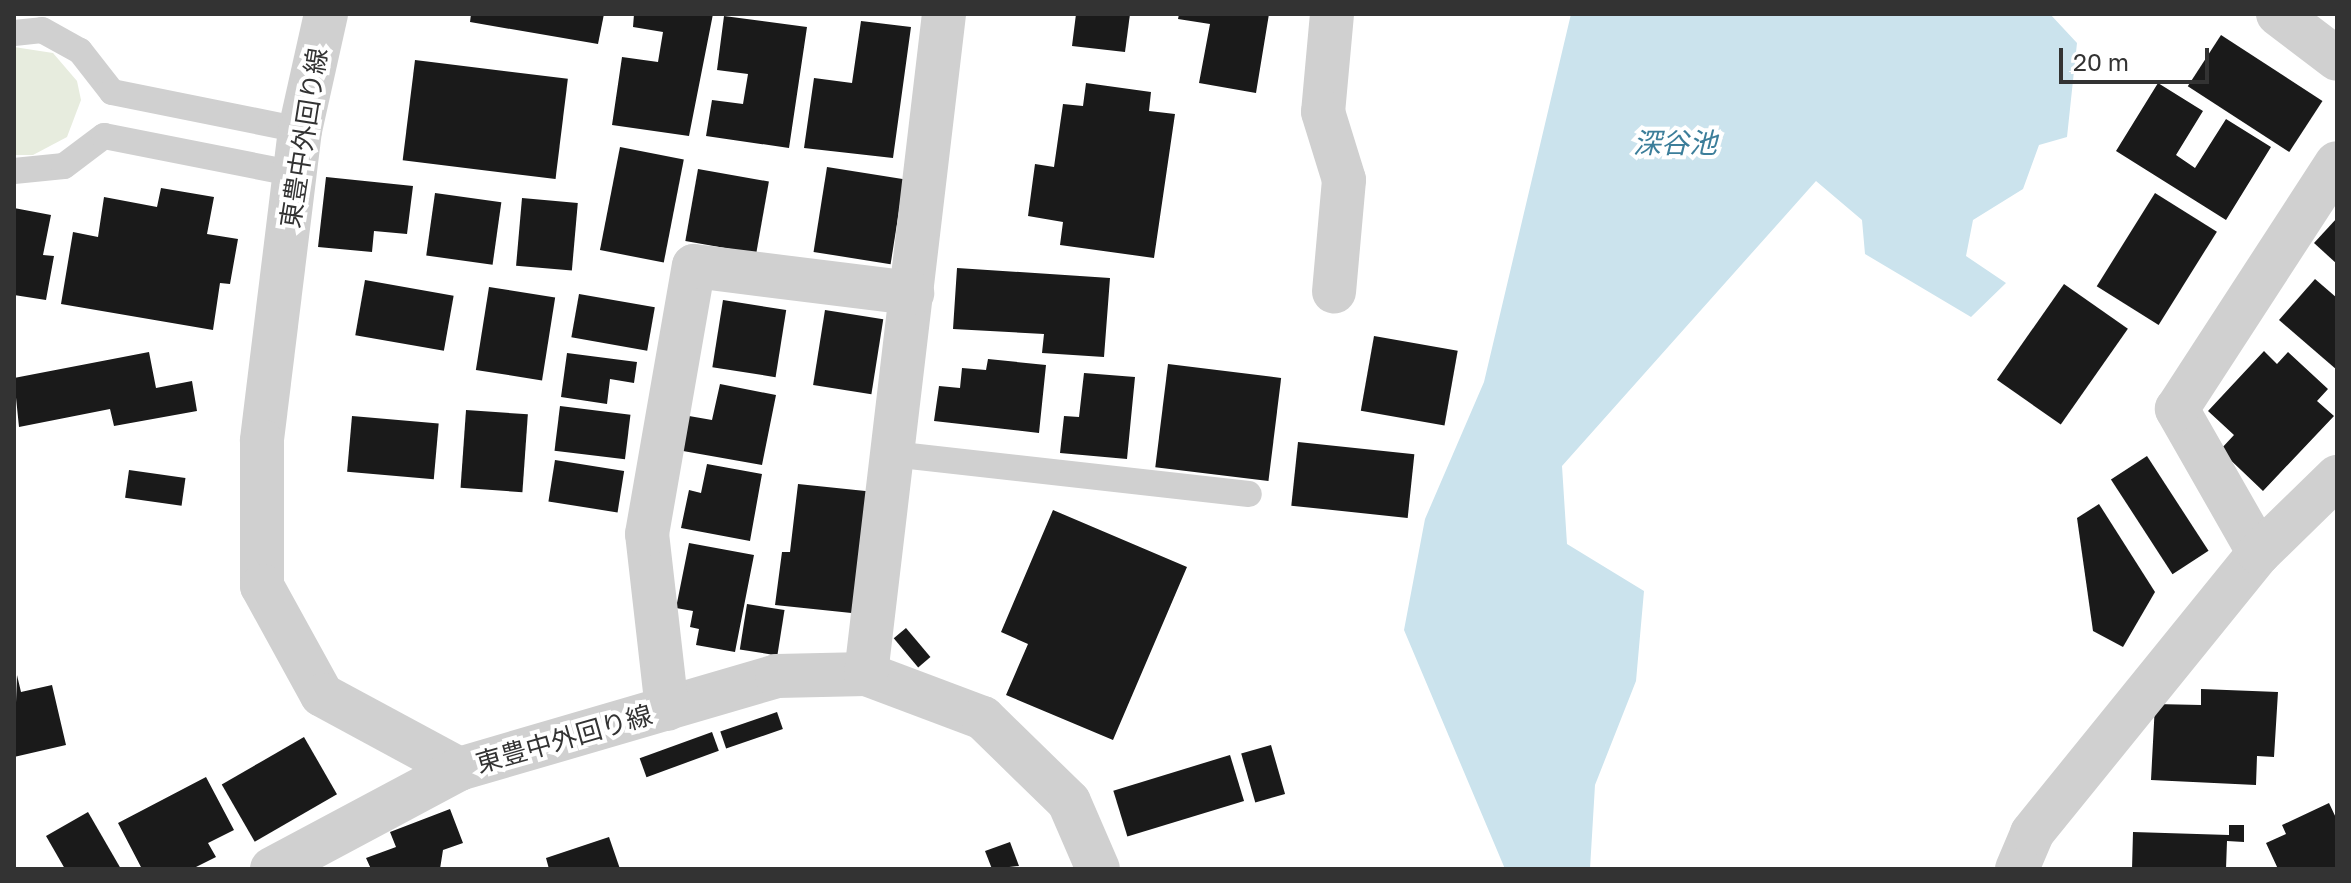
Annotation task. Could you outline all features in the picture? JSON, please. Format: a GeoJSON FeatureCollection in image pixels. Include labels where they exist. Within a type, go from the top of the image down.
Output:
{"type":"FeatureCollection","features":[{"type":"Feature","properties":{"kind":"street","name":"東豊中外回り線"},"geometry":{"type":"LineString","coordinates":[[326,14],[300,130],[262,441],[262,586],[322,695],[459,769],[777,676],[866,674],[983,718],[1069,802],[1098,869]]}},
{"type":"Feature","properties":{"kind":"street"},"geometry":{"type":"LineString","coordinates":[[866,674],[944,14]]}},
{"type":"Feature","properties":{"kind":"street"},"geometry":{"type":"LineString","coordinates":[[1332,14],[1323,112],[1344,180],[1334,292]]}},
{"type":"Feature","properties":{"kind":"street"},"geometry":{"type":"LineString","coordinates":[[2278,14],[2307,31],[2337,59]]}},
{"type":"Feature","properties":{"kind":"street"},"geometry":{"type":"LineString","coordinates":[[2259,553],[2177,409],[2337,163]]}},
{"type":"Feature","properties":{"kind":"street"},"geometry":{"type":"LineString","coordinates":[[667,709],[647,534],[694,266],[912,293]]}},
{"type":"Feature","properties":{"kind":"street"},"geometry":{"type":"LineString","coordinates":[[2017,869],[2032,833],[2259,553],[2337,477]]}},
{"type":"Feature","properties":{"kind":"street"},"geometry":{"type":"LineString","coordinates":[[272,869],[459,769]]}},
{"type":"Feature","properties":{"kind":"lane"},"geometry":{"type":"LineString","coordinates":[[14,33],[42,30],[80,51],[112,92],[300,130]]}},
{"type":"Feature","properties":{"kind":"lane"},"geometry":{"type":"LineString","coordinates":[[14,171],[64,166],[104,136],[296,174]]}},
{"type":"Feature","properties":{"kind":"lane"},"geometry":{"type":"LineString","coordinates":[[892,454],[1249,494]]}},
{"type":"Feature","properties":{"kind":"shaded area"},"geometry":{"type":"Polygon","coordinates":[[[14,47],[53,53],[77,81],[81,100],[67,137],[33,155],[14,155],[14,47]]]}},
{"type":"Feature","properties":{"kind":"water","name":"深谷池"},"geometry":{"type":"Polygon","coordinates":[[[1571,14],[2050,14],[2077,43],[2067,137],[2039,145],[2023,189],[1973,220],[1966,256],[2006,283],[1971,317],[1865,254],[1862,220],[1816,181],[1562,466],[1567,544],[1644,591],[1636,681],[1595,785],[1590,869],[1505,869],[1404,630],[1425,519],[1484,382],[1571,14]]]}},
{"type":"Feature","properties":{"kind":"building"},"geometry":{"type":"Polygon","coordinates":[[[471,14],[604,14],[598,44],[470,22],[471,14]]]}},
{"type":"Feature","properties":{"kind":"building"},"geometry":{"type":"Polygon","coordinates":[[[634,14],[713,14],[689,136],[612,125],[622,57],[658,62],[663,32],[633,27],[634,14]]]}},
{"type":"Feature","properties":{"kind":"building"},"geometry":{"type":"Polygon","coordinates":[[[1076,14],[1130,14],[1125,52],[1072,46],[1076,14]]]}},
{"type":"Feature","properties":{"kind":"building"},"geometry":{"type":"Polygon","coordinates":[[[1179,14],[1269,14],[1256,93],[1199,83],[1210,24],[1178,19],[1179,14]]]}},
{"type":"Feature","properties":{"kind":"building"},"geometry":{"type":"Polygon","coordinates":[[[724,16],[807,27],[789,148],[706,136],[712,100],[743,104],[748,74],[717,70],[724,16]]]}},
{"type":"Feature","properties":{"kind":"building"},"geometry":{"type":"Polygon","coordinates":[[[861,21],[911,27],[893,158],[804,148],[814,78],[852,83],[861,21]]]}},
{"type":"Feature","properties":{"kind":"building"},"geometry":{"type":"Polygon","coordinates":[[[2221,35],[2322,101],[2289,152],[2188,86],[2221,35]]]}},
{"type":"Feature","properties":{"kind":"building"},"geometry":{"type":"Polygon","coordinates":[[[415,60],[568,79],[556,179],[403,160],[415,60]]]}},
{"type":"Feature","properties":{"kind":"building"},"geometry":{"type":"Polygon","coordinates":[[[1086,83],[1151,92],[1149,111],[1175,114],[1154,258],[1060,245],[1063,222],[1028,216],[1035,164],[1054,167],[1063,104],[1083,106],[1086,83]]]}},
{"type":"Feature","properties":{"kind":"building"},"geometry":{"type":"Polygon","coordinates":[[[2158,83],[2203,111],[2176,155],[2195,168],[2226,119],[2271,147],[2226,220],[2116,151],[2158,83]]]}},
{"type":"Feature","properties":{"kind":"building"},"geometry":{"type":"Polygon","coordinates":[[[620,147],[684,159],[664,262],[600,250],[620,147]]]}},
{"type":"Feature","properties":{"kind":"building"},"geometry":{"type":"Polygon","coordinates":[[[827,167],[904,179],[891,264],[814,252],[827,167]]]}},
{"type":"Feature","properties":{"kind":"building"},"geometry":{"type":"Polygon","coordinates":[[[698,169],[769,182],[756,253],[685,241],[698,169]]]}},
{"type":"Feature","properties":{"kind":"building"},"geometry":{"type":"Polygon","coordinates":[[[326,177],[413,186],[407,234],[374,231],[372,252],[318,247],[326,177]]]}},
{"type":"Feature","properties":{"kind":"building"},"geometry":{"type":"Polygon","coordinates":[[[161,188],[214,197],[207,234],[238,239],[230,284],[220,283],[213,330],[61,304],[73,232],[98,237],[104,197],[157,207],[161,188]]]}},
{"type":"Feature","properties":{"kind":"building"},"geometry":{"type":"Polygon","coordinates":[[[435,193],[501,202],[493,265],[426,255],[435,193]]]}},
{"type":"Feature","properties":{"kind":"building"},"geometry":{"type":"Polygon","coordinates":[[[2155,193],[2217,232],[2159,325],[2097,286],[2155,193]]]}},
{"type":"Feature","properties":{"kind":"building"},"geometry":{"type":"Polygon","coordinates":[[[522,198],[578,203],[572,271],[516,266],[522,198]]]}},
{"type":"Feature","properties":{"kind":"building"},"geometry":{"type":"Polygon","coordinates":[[[14,208],[51,215],[43,255],[54,256],[46,300],[14,295],[14,208]]]}},
{"type":"Feature","properties":{"kind":"building"},"geometry":{"type":"Polygon","coordinates":[[[2337,218],[2337,264],[2314,243],[2337,218]]]}},
{"type":"Feature","properties":{"kind":"building"},"geometry":{"type":"Polygon","coordinates":[[[957,268],[1110,278],[1104,357],[1042,353],[1044,334],[953,329],[957,268]]]}},
{"type":"Feature","properties":{"kind":"building"},"geometry":{"type":"Polygon","coordinates":[[[2315,279],[2337,298],[2337,370],[2279,320],[2315,279]]]}},
{"type":"Feature","properties":{"kind":"building"},"geometry":{"type":"Polygon","coordinates":[[[365,280],[454,296],[444,351],[355,335],[365,280]]]}},
{"type":"Feature","properties":{"kind":"building"},"geometry":{"type":"Polygon","coordinates":[[[2064,284],[2128,329],[2061,425],[1997,380],[2064,284]]]}},
{"type":"Feature","properties":{"kind":"building"},"geometry":{"type":"Polygon","coordinates":[[[489,287],[555,297],[542,380],[476,370],[489,287]]]}},
{"type":"Feature","properties":{"kind":"building"},"geometry":{"type":"Polygon","coordinates":[[[579,294],[655,307],[647,351],[571,337],[579,294]]]}},
{"type":"Feature","properties":{"kind":"building"},"geometry":{"type":"Polygon","coordinates":[[[723,300],[786,310],[776,377],[712,367],[723,300]]]}},
{"type":"Feature","properties":{"kind":"building"},"geometry":{"type":"Polygon","coordinates":[[[825,310],[883,319],[871,394],[813,385],[825,310]]]}},
{"type":"Feature","properties":{"kind":"building"},"geometry":{"type":"Polygon","coordinates":[[[1374,336],[1458,351],[1445,426],[1361,411],[1374,336]]]}},
{"type":"Feature","properties":{"kind":"building"},"geometry":{"type":"Polygon","coordinates":[[[2264,351],[2277,364],[2288,352],[2328,389],[2317,401],[2334,416],[2263,491],[2220,450],[2234,435],[2208,411],[2264,351]]]}},
{"type":"Feature","properties":{"kind":"building"},"geometry":{"type":"Polygon","coordinates":[[[149,352],[156,388],[192,381],[197,411],[114,426],[110,409],[19,427],[14,378],[149,352]]]}},
{"type":"Feature","properties":{"kind":"building"},"geometry":{"type":"Polygon","coordinates":[[[567,353],[637,362],[634,383],[610,379],[607,404],[561,397],[567,353]]]}},
{"type":"Feature","properties":{"kind":"building"},"geometry":{"type":"Polygon","coordinates":[[[988,359],[1046,365],[1039,433],[934,421],[939,386],[960,388],[962,368],[986,370],[988,359]]]}},
{"type":"Feature","properties":{"kind":"building"},"geometry":{"type":"Polygon","coordinates":[[[1168,364],[1281,378],[1268,481],[1155,467],[1168,364]]]}},
{"type":"Feature","properties":{"kind":"building"},"geometry":{"type":"Polygon","coordinates":[[[1084,373],[1135,377],[1127,459],[1060,453],[1064,416],[1079,417],[1084,373]]]}},
{"type":"Feature","properties":{"kind":"building"},"geometry":{"type":"Polygon","coordinates":[[[720,384],[776,395],[762,465],[683,451],[689,416],[712,420],[720,384]]]}},
{"type":"Feature","properties":{"kind":"building"},"geometry":{"type":"Polygon","coordinates":[[[560,406],[630,415],[625,459],[555,451],[560,406]]]}},
{"type":"Feature","properties":{"kind":"building"},"geometry":{"type":"Polygon","coordinates":[[[466,410],[528,414],[522,492],[461,488],[466,410]]]}},
{"type":"Feature","properties":{"kind":"building"},"geometry":{"type":"Polygon","coordinates":[[[352,416],[439,424],[434,479],[347,472],[352,416]]]}},
{"type":"Feature","properties":{"kind":"building"},"geometry":{"type":"Polygon","coordinates":[[[1298,442],[1414,454],[1408,518],[1291,506],[1298,442]]]}},
{"type":"Feature","properties":{"kind":"building"},"geometry":{"type":"Polygon","coordinates":[[[2147,456],[2209,551],[2172,574],[2111,479],[2147,456]]]}},
{"type":"Feature","properties":{"kind":"building"},"geometry":{"type":"Polygon","coordinates":[[[555,460],[624,471],[618,512],[548,501],[555,460]]]}},
{"type":"Feature","properties":{"kind":"building"},"geometry":{"type":"Polygon","coordinates":[[[707,464],[762,474],[750,541],[681,528],[689,490],[701,493],[707,464]]]}},
{"type":"Feature","properties":{"kind":"building"},"geometry":{"type":"Polygon","coordinates":[[[129,470],[185,478],[182,506],[125,498],[129,470]]]}},
{"type":"Feature","properties":{"kind":"building"},"geometry":{"type":"Polygon","coordinates":[[[798,484],[875,492],[861,614],[775,605],[782,552],[790,552],[798,484]]]}},
{"type":"Feature","properties":{"kind":"building"},"geometry":{"type":"Polygon","coordinates":[[[2099,504],[2155,592],[2123,647],[2093,631],[2077,518],[2099,504]]]}},
{"type":"Feature","properties":{"kind":"building"},"geometry":{"type":"Polygon","coordinates":[[[1053,510],[1187,567],[1113,740],[1006,695],[1028,644],[1001,632],[1053,510]]]}},
{"type":"Feature","properties":{"kind":"building"},"geometry":{"type":"Polygon","coordinates":[[[689,543],[754,555],[735,652],[696,645],[699,629],[690,627],[693,611],[676,608],[689,543]]]}},
{"type":"Feature","properties":{"kind":"building"},"geometry":{"type":"Polygon","coordinates":[[[747,604],[785,610],[777,655],[740,649],[747,604]]]}},
{"type":"Feature","properties":{"kind":"building"},"geometry":{"type":"Polygon","coordinates":[[[906,628],[930,657],[918,667],[894,638],[906,628]]]}},
{"type":"Feature","properties":{"kind":"building"},"geometry":{"type":"Polygon","coordinates":[[[17,675],[21,692],[52,685],[66,745],[14,757],[17,675]]]}},
{"type":"Feature","properties":{"kind":"building"},"geometry":{"type":"Polygon","coordinates":[[[2201,689],[2278,692],[2274,757],[2257,756],[2256,785],[2151,780],[2155,704],[2201,705],[2201,689]]]}},
{"type":"Feature","properties":{"kind":"building"},"geometry":{"type":"Polygon","coordinates":[[[777,712],[783,729],[726,749],[720,732],[777,712]]]}},
{"type":"Feature","properties":{"kind":"building"},"geometry":{"type":"Polygon","coordinates":[[[712,732],[719,751],[646,777],[640,758],[712,732]]]}},
{"type":"Feature","properties":{"kind":"building"},"geometry":{"type":"Polygon","coordinates":[[[304,737],[337,794],[255,842],[222,785],[304,737]]]}},
{"type":"Feature","properties":{"kind":"building"},"geometry":{"type":"Polygon","coordinates":[[[1271,745],[1285,794],[1255,803],[1241,754],[1271,745]]]}},
{"type":"Feature","properties":{"kind":"building"},"geometry":{"type":"Polygon","coordinates":[[[1230,755],[1244,801],[1127,837],[1113,791],[1230,755]]]}},
{"type":"Feature","properties":{"kind":"building"},"geometry":{"type":"Polygon","coordinates":[[[206,777],[234,830],[208,843],[216,857],[192,869],[142,869],[118,823],[206,777]]]}},
{"type":"Feature","properties":{"kind":"building"},"geometry":{"type":"Polygon","coordinates":[[[2329,803],[2337,820],[2337,869],[2278,869],[2266,843],[2286,834],[2282,825],[2329,803]]]}},
{"type":"Feature","properties":{"kind":"building"},"geometry":{"type":"Polygon","coordinates":[[[450,809],[463,843],[443,850],[440,869],[371,869],[366,858],[396,847],[390,832],[450,809]]]}},
{"type":"Feature","properties":{"kind":"building"},"geometry":{"type":"Polygon","coordinates":[[[88,812],[121,869],[65,869],[46,836],[88,812]]]}},
{"type":"Feature","properties":{"kind":"building"},"geometry":{"type":"Polygon","coordinates":[[[2229,825],[2244,825],[2244,842],[2227,841],[2226,869],[2132,869],[2133,832],[2229,835],[2229,825]]]}},
{"type":"Feature","properties":{"kind":"building"},"geometry":{"type":"Polygon","coordinates":[[[609,837],[620,869],[549,869],[546,858],[609,837]]]}},
{"type":"Feature","properties":{"kind":"building"},"geometry":{"type":"Polygon","coordinates":[[[1010,842],[1019,866],[992,869],[985,851],[1010,842]]]}}]}
